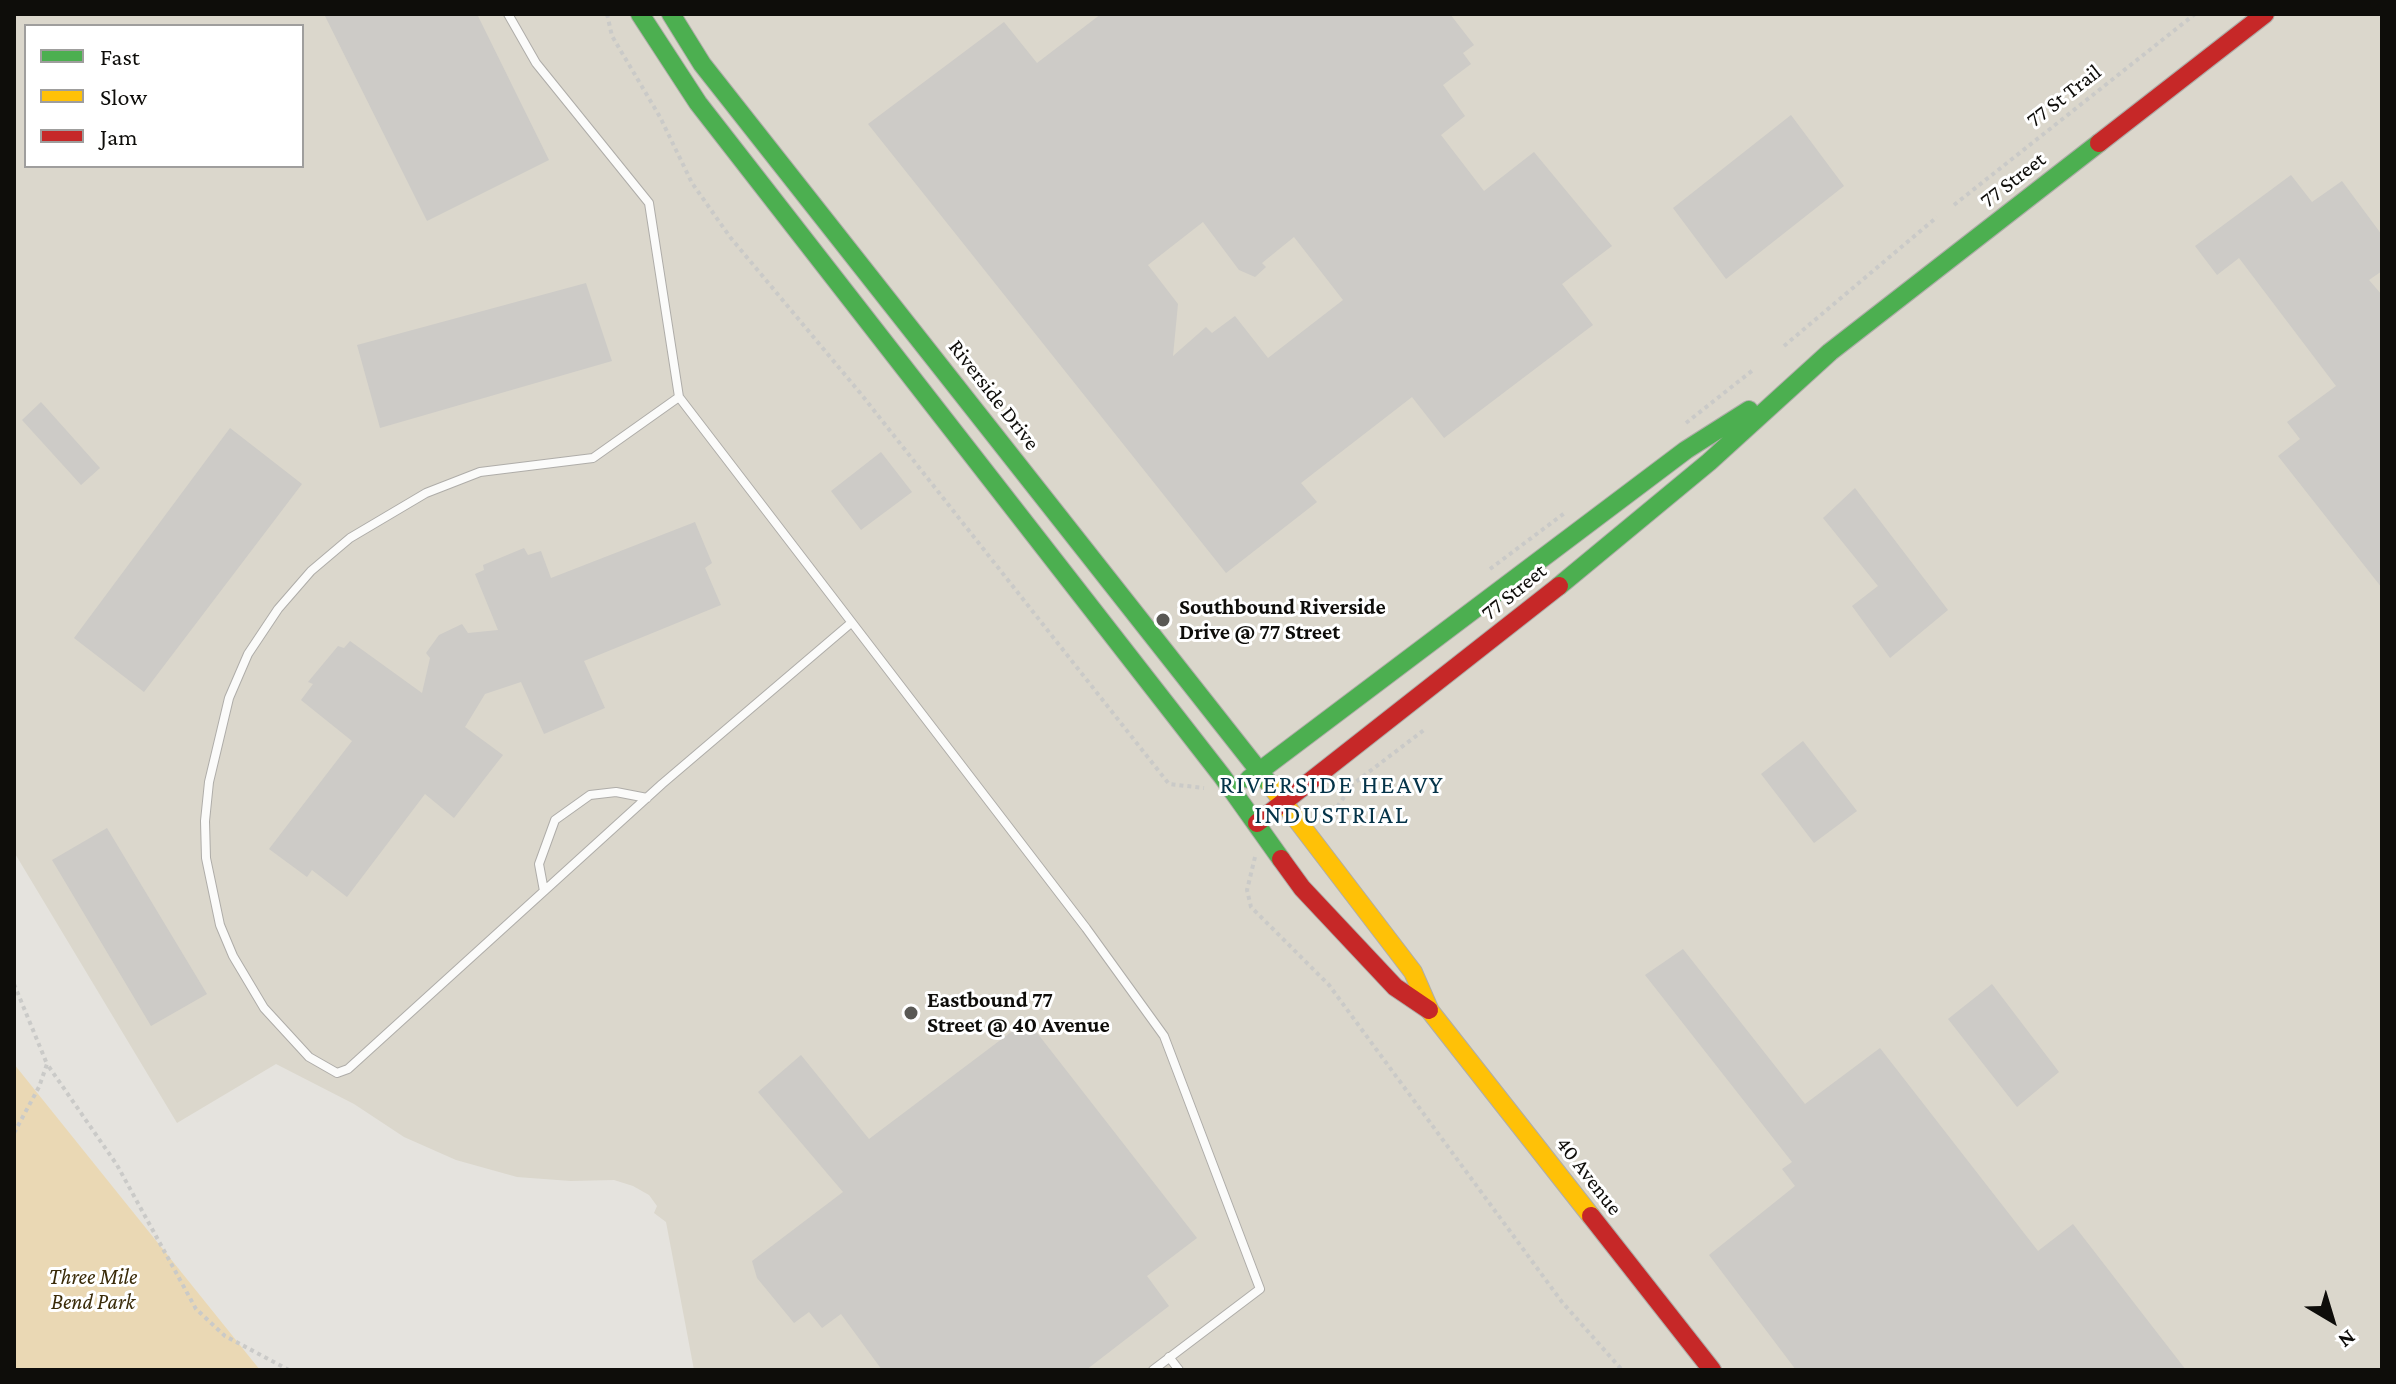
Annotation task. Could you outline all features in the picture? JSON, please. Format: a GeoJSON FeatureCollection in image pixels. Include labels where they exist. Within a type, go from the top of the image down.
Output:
{"type":"FeatureCollection","features":[{"type":"Feature","properties":{"kind":"main road"},"geometry":{"type":"LineString","coordinates":[[640,14],[698,103],[1234,791]]}},
{"type":"Feature","properties":{"kind":"main road","name":"Riverside Drive"},"geometry":{"type":"LineString","coordinates":[[671,14],[702,64],[1284,803]]}},
{"type":"Feature","properties":{"kind":"main road","name":"77 Street"},"geometry":{"type":"LineString","coordinates":[[1257,823],[1501,634],[1697,473],[1791,384],[2265,14]]}},
{"type":"Feature","properties":{"kind":"main road","name":"77 Street"},"geometry":{"type":"LineString","coordinates":[[1234,791],[1686,450],[1791,384]]}},
{"type":"Feature","properties":{"kind":"main road","name":"40 Avenue"},"geometry":{"type":"LineString","coordinates":[[1234,791],[1302,888],[1395,987],[1430,1011]]}},
{"type":"Feature","properties":{"kind":"main road","name":"40 Avenue"},"geometry":{"type":"LineString","coordinates":[[1284,803],[1413,972],[1430,1011],[1712,1370]]}},
{"type":"Feature","properties":{"kind":"lane"},"geometry":{"type":"LineString","coordinates":[[508,14],[536,63],[649,203],[679,397],[1086,928],[1164,1036],[1260,1289],[1153,1370]]}},
{"type":"Feature","properties":{"kind":"lane"},"geometry":{"type":"LineString","coordinates":[[679,397],[593,458],[480,472],[426,493],[385,514],[311,571],[278,609],[248,654],[229,698],[209,782],[205,821],[206,858],[217,914],[233,956],[258,999],[280,1028],[322,1067],[337,1073],[348,1069],[647,798],[851,623]]}},
{"type":"Feature","properties":{"kind":"lane"},"geometry":{"type":"LineString","coordinates":[[544,891],[539,864],[555,820],[590,795],[616,792],[647,798]]}},
{"type":"Feature","properties":{"kind":"lane"},"geometry":{"type":"LineString","coordinates":[[1169,1357],[1179,1370]]}},
{"type":"Feature","properties":{"kind":"path"},"geometry":{"type":"LineString","coordinates":[[607,14],[612,36],[660,117],[692,183],[730,237],[861,394],[1169,784],[1207,788]]}},
{"type":"Feature","properties":{"kind":"path","name":"77 St Trail"},"geometry":{"type":"LineString","coordinates":[[1954,205],[2195,14]]}},
{"type":"Feature","properties":{"kind":"path"},"geometry":{"type":"LineString","coordinates":[[1784,346],[1937,217]]}},
{"type":"Feature","properties":{"kind":"path"},"geometry":{"type":"LineString","coordinates":[[1315,810],[1335,810],[1353,784],[1424,730]]}},
{"type":"Feature","properties":{"kind":"path"},"geometry":{"type":"LineString","coordinates":[[1256,855],[1247,890],[1251,907],[1329,985],[1546,1281],[1622,1370]]}},
{"type":"Feature","properties":{"kind":"path"},"geometry":{"type":"LineString","coordinates":[[14,984],[47,1064],[117,1165],[196,1309],[225,1336],[289,1370]]}},
{"type":"Feature","properties":{"kind":"path"},"geometry":{"type":"LineString","coordinates":[[14,1133],[39,1087],[47,1064]]}},
{"type":"Feature","properties":{"kind":"shaded area"},"geometry":{"type":"Polygon","coordinates":[[[14,14],[2382,14],[2382,1370],[694,1370],[666,1222],[654,1213],[657,1206],[649,1195],[633,1186],[614,1180],[517,1177],[456,1160],[404,1137],[354,1104],[276,1064],[177,1123],[14,852],[14,14]]]}},
{"type":"Feature","properties":{"kind":"green space","name":"Three Mile Bend Park"},"geometry":{"type":"Polygon","coordinates":[[[14,1064],[260,1370],[14,1370],[14,1064]]]}},
{"type":"Feature","properties":{"kind":"building"},"geometry":{"type":"Polygon","coordinates":[[[324,14],[477,14],[549,160],[427,221],[324,14]]]}},
{"type":"Feature","properties":{"kind":"building"},"geometry":{"type":"Polygon","coordinates":[[[1101,14],[1450,14],[1474,45],[1463,53],[1471,64],[1443,85],[1465,116],[1441,135],[1484,191],[1534,152],[1612,246],[1562,284],[1593,325],[1444,438],[1412,397],[1301,483],[1317,502],[1226,573],[868,124],[1004,22],[1037,63],[1101,14]],[[1203,222],[1148,265],[1178,304],[1173,356],[1206,327],[1212,333],[1235,316],[1268,358],[1343,300],[1294,237],[1262,263],[1266,267],[1255,277],[1239,270],[1203,222]]]}},
{"type":"Feature","properties":{"kind":"building"},"geometry":{"type":"Polygon","coordinates":[[[1791,115],[1844,186],[1726,279],[1673,208],[1791,115]]]}},
{"type":"Feature","properties":{"kind":"building"},"geometry":{"type":"Polygon","coordinates":[[[2291,175],[2312,202],[2342,181],[2382,235],[2382,271],[2369,280],[2382,295],[2382,588],[2278,456],[2300,439],[2287,422],[2336,386],[2239,258],[2217,275],[2195,246],[2291,175]]]}},
{"type":"Feature","properties":{"kind":"building"},"geometry":{"type":"Polygon","coordinates":[[[586,283],[612,361],[380,428],[357,345],[586,283]]]}},
{"type":"Feature","properties":{"kind":"building"},"geometry":{"type":"Polygon","coordinates":[[[41,402],[100,468],[81,485],[22,420],[41,402]]]}},
{"type":"Feature","properties":{"kind":"building"},"geometry":{"type":"Polygon","coordinates":[[[230,428],[302,484],[144,692],[74,638],[230,428]]]}},
{"type":"Feature","properties":{"kind":"building"},"geometry":{"type":"Polygon","coordinates":[[[881,452],[912,492],[861,530],[831,491],[881,452]]]}},
{"type":"Feature","properties":{"kind":"building"},"geometry":{"type":"Polygon","coordinates":[[[1855,488],[1948,610],[1890,658],[1852,606],[1878,586],[1823,518],[1855,488]]]}},
{"type":"Feature","properties":{"kind":"building"},"geometry":{"type":"Polygon","coordinates":[[[695,522],[712,563],[705,568],[721,605],[584,661],[605,708],[544,734],[521,682],[485,694],[465,727],[503,755],[454,818],[425,794],[347,897],[312,870],[307,877],[269,849],[352,741],[301,700],[313,684],[308,682],[338,646],[344,648],[350,641],[422,693],[430,658],[426,653],[439,635],[462,624],[468,633],[498,630],[475,574],[484,570],[483,565],[524,548],[528,555],[541,551],[551,578],[695,522]]]}},
{"type":"Feature","properties":{"kind":"building"},"geometry":{"type":"Polygon","coordinates":[[[1803,741],[1857,811],[1814,843],[1761,774],[1803,741]]]}},
{"type":"Feature","properties":{"kind":"building"},"geometry":{"type":"Polygon","coordinates":[[[107,828],[207,994],[151,1026],[52,860],[107,828]]]}},
{"type":"Feature","properties":{"kind":"building"},"geometry":{"type":"Polygon","coordinates":[[[1683,949],[1805,1104],[1880,1048],[2038,1251],[2073,1224],[2186,1370],[1796,1370],[1709,1255],[1795,1186],[1782,1169],[1792,1162],[1645,975],[1683,949]]]}},
{"type":"Feature","properties":{"kind":"building"},"geometry":{"type":"Polygon","coordinates":[[[1992,984],[2059,1072],[2017,1107],[1948,1019],[1992,984]]]}},
{"type":"Feature","properties":{"kind":"building"},"geometry":{"type":"Polygon","coordinates":[[[1027,1020],[1197,1238],[1147,1276],[1169,1306],[1086,1370],[882,1370],[841,1314],[822,1328],[809,1312],[794,1323],[757,1278],[752,1261],[843,1192],[758,1092],[801,1055],[869,1139],[1027,1020]]]}},
{"type":"Feature","properties":{"kind":"traffic: fast"},"geometry":{"type":"LineString","coordinates":[[640,14],[698,103],[1222,776],[1281,859]]}},
{"type":"Feature","properties":{"kind":"traffic: fast"},"geometry":{"type":"LineString","coordinates":[[671,14],[702,64],[1271,786]]}},
{"type":"Feature","properties":{"kind":"traffic: fast"},"geometry":{"type":"LineString","coordinates":[[1559,586],[1709,462],[1830,352],[2099,143]]}},
{"type":"Feature","properties":{"kind":"traffic: fast"},"geometry":{"type":"LineString","coordinates":[[1249,779],[1686,450],[1749,410]]}},
{"type":"Feature","properties":{"kind":"traffic: slow"},"geometry":{"type":"LineString","coordinates":[[1271,786],[1413,972],[1430,1011],[1591,1216]]}},
{"type":"Feature","properties":{"kind":"traffic: jam"},"geometry":{"type":"LineString","coordinates":[[2099,143],[2265,14]]}},
{"type":"Feature","properties":{"kind":"traffic: jam"},"geometry":{"type":"LineString","coordinates":[[1257,823],[1559,586]]}},
{"type":"Feature","properties":{"kind":"traffic: jam"},"geometry":{"type":"LineString","coordinates":[[1281,859],[1302,888],[1395,987],[1429,1010]]}},
{"type":"Feature","properties":{"kind":"traffic: jam"},"geometry":{"type":"LineString","coordinates":[[1591,1216],[1712,1370]]}},
{"type":"Feature","properties":{"kind":"place","name":"Southbound Riverside Drive @ 77 Street"},"geometry":{"type":"Point","coordinates":[1163,620]}},
{"type":"Feature","properties":{"kind":"place","name":"Eastbound 77 Street @ 40 Avenue"},"geometry":{"type":"Point","coordinates":[911,1013]}},
{"type":"Feature","properties":{"kind":"district","name":"RIVERSIDE HEAVY INDUSTRIAL"},"geometry":{"type":"Point","coordinates":[1332,800]}}]}
